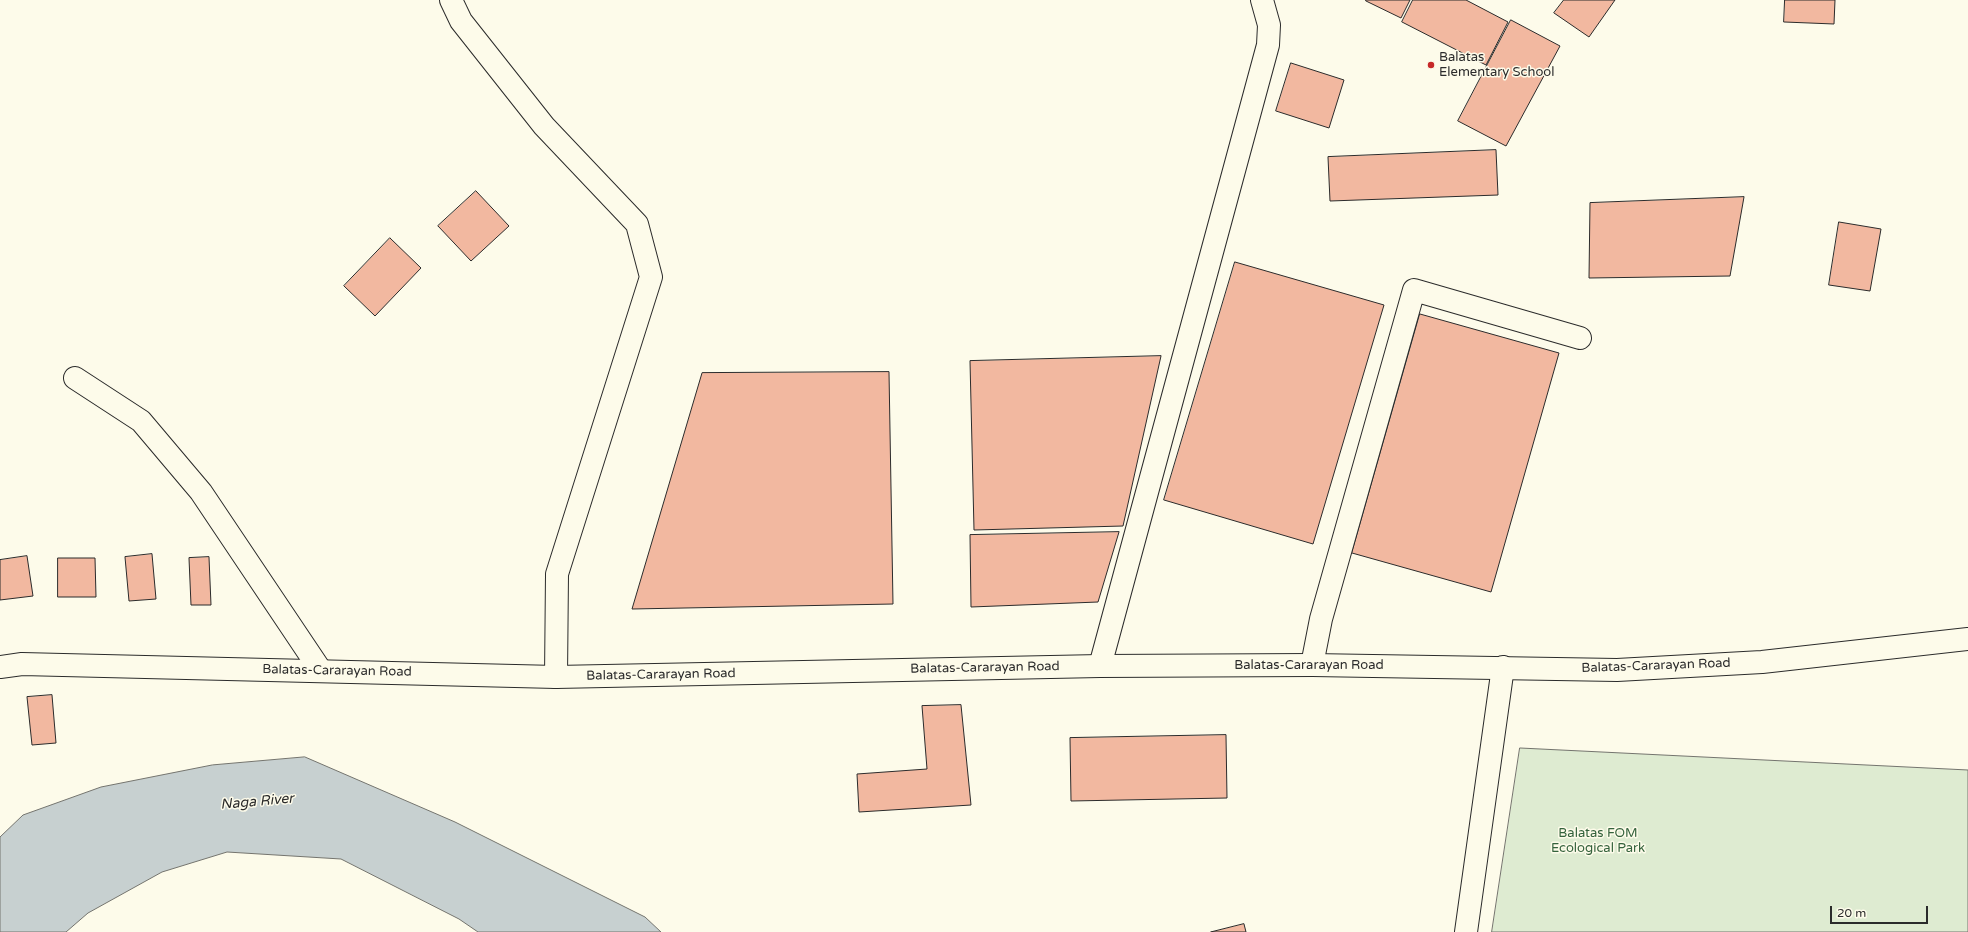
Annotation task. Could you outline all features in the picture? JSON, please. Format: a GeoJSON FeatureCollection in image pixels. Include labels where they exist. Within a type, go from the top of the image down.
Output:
{"type":"FeatureCollection","features":[{"type":"Feature","properties":{"kind":"main road"},"geometry":{"type":"LineString","coordinates":[[451,0],[461,21],[544,126],[637,224],[651,277],[557,574],[556,677]]}},
{"type":"Feature","properties":{"kind":"main road"},"geometry":{"type":"LineString","coordinates":[[1100,666],[1268,45],[1269,25],[1262,0]]}},
{"type":"Feature","properties":{"kind":"main road"},"geometry":{"type":"LineString","coordinates":[[1312,665],[1321,619],[1414,290],[1580,338]]}},
{"type":"Feature","properties":{"kind":"main road"},"geometry":{"type":"LineString","coordinates":[[75,378],[141,421],[201,492],[321,671]]}},
{"type":"Feature","properties":{"kind":"main road","name":"Balatas-Cararayan Road"},"geometry":{"type":"LineString","coordinates":[[0,666],[22,664],[556,677],[1100,666],[1312,665],[1617,670],[1762,662],[1968,639]]}},
{"type":"Feature","properties":{"kind":"main road"},"geometry":{"type":"LineString","coordinates":[[1466,932],[1503,667]]}},
{"type":"Feature","properties":{"kind":"green space","name":"Balatas FOM Ecological Park"},"geometry":{"type":"Polygon","coordinates":[[[1520,748],[1968,770],[1968,932],[1492,932],[1520,748]]]}},
{"type":"Feature","properties":{"kind":"water","name":"Naga River"},"geometry":{"type":"Polygon","coordinates":[[[305,757],[455,822],[645,917],[661,932],[478,932],[459,919],[341,859],[227,852],[162,872],[88,913],[66,932],[0,932],[0,837],[23,815],[101,787],[212,765],[305,757]]]}},
{"type":"Feature","properties":{"kind":"building"},"geometry":{"type":"Polygon","coordinates":[[[1366,0],[1410,0],[1401,18],[1366,0]]]}},
{"type":"Feature","properties":{"kind":"building"},"geometry":{"type":"Polygon","coordinates":[[[1413,0],[1466,0],[1508,22],[1486,65],[1402,22],[1413,0]]]}},
{"type":"Feature","properties":{"kind":"building"},"geometry":{"type":"Polygon","coordinates":[[[1564,0],[1615,0],[1589,37],[1554,13],[1564,0]]]}},
{"type":"Feature","properties":{"kind":"building"},"geometry":{"type":"Polygon","coordinates":[[[1785,0],[1835,0],[1834,24],[1784,22],[1785,0]]]}},
{"type":"Feature","properties":{"kind":"building"},"geometry":{"type":"Polygon","coordinates":[[[1511,20],[1560,46],[1506,146],[1458,121],[1511,20]]]}},
{"type":"Feature","properties":{"kind":"building"},"geometry":{"type":"Polygon","coordinates":[[[1291,63],[1344,80],[1329,128],[1276,111],[1291,63]]]}},
{"type":"Feature","properties":{"kind":"building"},"geometry":{"type":"Polygon","coordinates":[[[1496,150],[1498,195],[1330,201],[1328,157],[1496,150]]]}},
{"type":"Feature","properties":{"kind":"building"},"geometry":{"type":"Polygon","coordinates":[[[476,191],[509,226],[471,261],[438,226],[476,191]]]}},
{"type":"Feature","properties":{"kind":"building"},"geometry":{"type":"Polygon","coordinates":[[[1744,197],[1730,276],[1589,278],[1590,203],[1744,197]]]}},
{"type":"Feature","properties":{"kind":"building"},"geometry":{"type":"Polygon","coordinates":[[[1839,222],[1881,229],[1870,291],[1829,285],[1839,222]]]}},
{"type":"Feature","properties":{"kind":"building"},"geometry":{"type":"Polygon","coordinates":[[[390,238],[421,268],[375,316],[344,286],[390,238]]]}},
{"type":"Feature","properties":{"kind":"building"},"geometry":{"type":"Polygon","coordinates":[[[1235,262],[1384,305],[1313,544],[1164,500],[1235,262]]]}},
{"type":"Feature","properties":{"kind":"building"},"geometry":{"type":"Polygon","coordinates":[[[1420,314],[1559,353],[1491,592],[1352,553],[1420,314]]]}},
{"type":"Feature","properties":{"kind":"building"},"geometry":{"type":"Polygon","coordinates":[[[1161,356],[1123,526],[974,530],[970,361],[1161,356]]]}},
{"type":"Feature","properties":{"kind":"building"},"geometry":{"type":"Polygon","coordinates":[[[889,372],[893,604],[632,609],[702,373],[889,372]]]}},
{"type":"Feature","properties":{"kind":"building"},"geometry":{"type":"Polygon","coordinates":[[[1119,532],[1098,602],[971,607],[970,535],[1119,532]]]}},
{"type":"Feature","properties":{"kind":"building"},"geometry":{"type":"Polygon","coordinates":[[[152,554],[156,599],[129,601],[125,557],[152,554]]]}},
{"type":"Feature","properties":{"kind":"building"},"geometry":{"type":"Polygon","coordinates":[[[27,556],[33,596],[0,600],[0,560],[27,556]]]}},
{"type":"Feature","properties":{"kind":"building"},"geometry":{"type":"Polygon","coordinates":[[[209,557],[211,605],[191,605],[189,558],[209,557]]]}},
{"type":"Feature","properties":{"kind":"building"},"geometry":{"type":"Polygon","coordinates":[[[58,558],[95,558],[96,597],[58,597],[58,558]]]}},
{"type":"Feature","properties":{"kind":"building"},"geometry":{"type":"Polygon","coordinates":[[[52,695],[56,743],[32,745],[27,697],[52,695]]]}},
{"type":"Feature","properties":{"kind":"building"},"geometry":{"type":"Polygon","coordinates":[[[961,705],[971,805],[859,812],[857,774],[927,769],[922,706],[961,705]]]}},
{"type":"Feature","properties":{"kind":"building"},"geometry":{"type":"Polygon","coordinates":[[[1226,735],[1227,798],[1071,801],[1070,738],[1226,735]]]}},
{"type":"Feature","properties":{"kind":"building"},"geometry":{"type":"Polygon","coordinates":[[[1244,924],[1246,932],[1211,932],[1244,924]]]}},
{"type":"Feature","properties":{"kind":"place","name":"Balatas Elementary School"},"geometry":{"type":"Point","coordinates":[1431,65]}}]}
